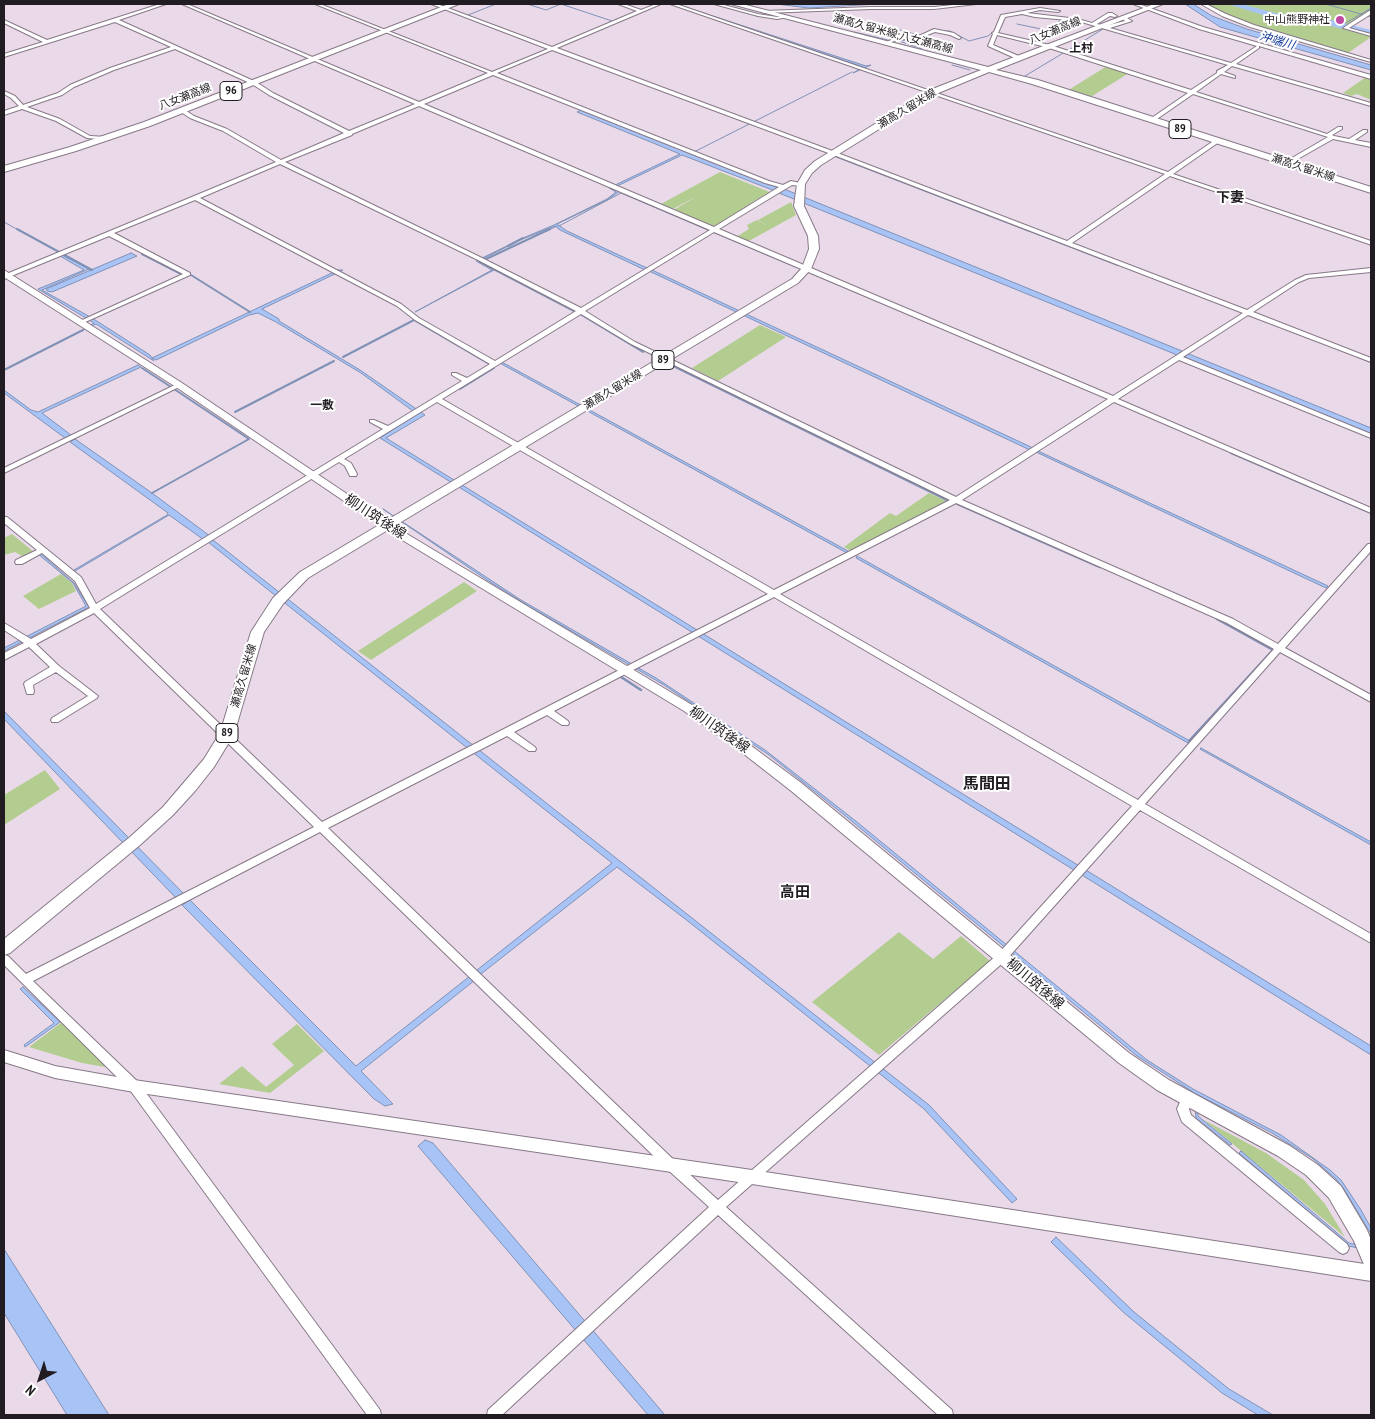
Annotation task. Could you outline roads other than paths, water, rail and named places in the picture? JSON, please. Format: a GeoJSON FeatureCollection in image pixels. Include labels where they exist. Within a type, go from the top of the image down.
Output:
{"type":"FeatureCollection","features":[{"type":"Feature","properties":{"kind":"main road","name":"八女瀬高線"},"geometry":{"type":"LineString","coordinates":[[4,169],[107,138],[455,4]]}},
{"type":"Feature","properties":{"kind":"main road","name":"瀬高久留米線;八女瀬高線"},"geometry":{"type":"LineString","coordinates":[[734,4],[987,70]]}},
{"type":"Feature","properties":{"kind":"main road","name":"八女瀬高線"},"geometry":{"type":"LineString","coordinates":[[987,70],[1097,26],[1160,4]]}},
{"type":"Feature","properties":{"kind":"main road","name":"瀬高久留米線"},"geometry":{"type":"LineString","coordinates":[[4,948],[131,845],[168,811],[209,763],[226,734],[258,632],[281,597],[320,564],[795,281],[806,269],[814,250],[813,236],[799,198],[801,184],[808,172],[833,154],[933,92],[987,70],[1042,84],[1371,190]]}},
{"type":"Feature","properties":{"kind":"main road","name":"柳川筑後線"},"geometry":{"type":"LineString","coordinates":[[5,275],[179,385],[281,452],[312,476],[393,520],[626,671],[688,708],[788,780],[1124,1058],[1187,1099],[1284,1151],[1312,1170],[1334,1192],[1360,1236],[1371,1261]]}},
{"type":"Feature","properties":{"kind":"street"},"geometry":{"type":"LineString","coordinates":[[4,56],[164,4]]}},
{"type":"Feature","properties":{"kind":"street"},"geometry":{"type":"LineString","coordinates":[[184,4],[1113,399],[1371,511]]}},
{"type":"Feature","properties":{"kind":"street"},"geometry":{"type":"LineString","coordinates":[[317,4],[767,182],[784,187]]}},
{"type":"Feature","properties":{"kind":"street"},"geometry":{"type":"LineString","coordinates":[[432,4],[833,154],[1371,360]]}},
{"type":"Feature","properties":{"kind":"street"},"geometry":{"type":"LineString","coordinates":[[620,4],[642,11]]}},
{"type":"Feature","properties":{"kind":"street"},"geometry":{"type":"LineString","coordinates":[[5,275],[110,234],[659,4]]}},
{"type":"Feature","properties":{"kind":"street"},"geometry":{"type":"LineString","coordinates":[[672,4],[1371,243]]}},
{"type":"Feature","properties":{"kind":"street"},"geometry":{"type":"LineString","coordinates":[[716,4],[768,17],[786,17]]}},
{"type":"Feature","properties":{"kind":"street"},"geometry":{"type":"LineString","coordinates":[[764,12],[934,8],[974,4]]}},
{"type":"Feature","properties":{"kind":"street"},"geometry":{"type":"LineString","coordinates":[[1135,4],[1209,30],[1371,77]]}},
{"type":"Feature","properties":{"kind":"street"},"geometry":{"type":"LineString","coordinates":[[1203,4],[1252,26],[1371,60]]}},
{"type":"Feature","properties":{"kind":"street"},"geometry":{"type":"LineString","coordinates":[[1019,58],[990,46],[1003,16],[1040,9],[1058,11]]}},
{"type":"Feature","properties":{"kind":"street"},"geometry":{"type":"LineString","coordinates":[[1371,12],[1345,28],[1371,35]]}},
{"type":"Feature","properties":{"kind":"street"},"geometry":{"type":"LineString","coordinates":[[1022,13],[1078,20],[1371,105]]}},
{"type":"Feature","properties":{"kind":"street"},"geometry":{"type":"LineString","coordinates":[[1097,26],[1110,14],[1116,16]]}},
{"type":"Feature","properties":{"kind":"street"},"geometry":{"type":"LineString","coordinates":[[116,20],[254,82],[272,94],[350,134]]}},
{"type":"Feature","properties":{"kind":"street"},"geometry":{"type":"LineString","coordinates":[[1097,26],[1130,22],[1124,20]]}},
{"type":"Feature","properties":{"kind":"street"},"geometry":{"type":"LineString","coordinates":[[4,21],[47,42]]}},
{"type":"Feature","properties":{"kind":"street"},"geometry":{"type":"LineString","coordinates":[[886,43],[896,39],[922,36],[934,30],[952,34],[959,38]]}},
{"type":"Feature","properties":{"kind":"street"},"geometry":{"type":"LineString","coordinates":[[994,33],[1048,46],[1308,130],[1350,141],[1371,144]]}},
{"type":"Feature","properties":{"kind":"street"},"geometry":{"type":"LineString","coordinates":[[4,113],[60,94],[72,86],[112,69],[176,47]]}},
{"type":"Feature","properties":{"kind":"street"},"geometry":{"type":"LineString","coordinates":[[1152,120],[1256,47]]}},
{"type":"Feature","properties":{"kind":"street"},"geometry":{"type":"LineString","coordinates":[[1219,72],[1233,77]]}},
{"type":"Feature","properties":{"kind":"street"},"geometry":{"type":"LineString","coordinates":[[4,92],[13,97],[22,107],[58,120],[89,137],[107,138]]}},
{"type":"Feature","properties":{"kind":"street"},"geometry":{"type":"LineString","coordinates":[[183,110],[192,117],[225,130],[281,162],[480,259],[581,311],[633,343],[956,500],[1230,621],[1371,699]]}},
{"type":"Feature","properties":{"kind":"street"},"geometry":{"type":"LineString","coordinates":[[1308,130],[1314,125]]}},
{"type":"Feature","properties":{"kind":"street"},"geometry":{"type":"LineString","coordinates":[[1287,163],[1340,128]]}},
{"type":"Feature","properties":{"kind":"street"},"geometry":{"type":"LineString","coordinates":[[1350,141],[1365,132]]}},
{"type":"Feature","properties":{"kind":"street"},"geometry":{"type":"LineString","coordinates":[[1067,244],[1217,141]]}},
{"type":"Feature","properties":{"kind":"street"},"geometry":{"type":"LineString","coordinates":[[4,657],[95,609],[784,187],[791,184],[801,184]]}},
{"type":"Feature","properties":{"kind":"street"},"geometry":{"type":"LineString","coordinates":[[196,198],[399,306],[494,364]]}},
{"type":"Feature","properties":{"kind":"street"},"geometry":{"type":"LineString","coordinates":[[81,322],[188,274],[110,234]]}},
{"type":"Feature","properties":{"kind":"street"},"geometry":{"type":"LineString","coordinates":[[27,979],[956,500],[1297,281],[1308,276],[1371,270]]}},
{"type":"Feature","properties":{"kind":"street"},"geometry":{"type":"LineString","coordinates":[[1178,357],[1371,436]]}},
{"type":"Feature","properties":{"kind":"street"},"geometry":{"type":"LineString","coordinates":[[454,374],[467,381]]}},
{"type":"Feature","properties":{"kind":"street"},"geometry":{"type":"LineString","coordinates":[[4,471],[179,385]]}},
{"type":"Feature","properties":{"kind":"street"},"geometry":{"type":"LineString","coordinates":[[437,399],[1371,939]]}},
{"type":"Feature","properties":{"kind":"street"},"geometry":{"type":"LineString","coordinates":[[372,421],[389,429]]}},
{"type":"Feature","properties":{"kind":"street"},"geometry":{"type":"LineString","coordinates":[[339,459],[348,465],[353,474]]}},
{"type":"Feature","properties":{"kind":"street"},"geometry":{"type":"LineString","coordinates":[[4,519],[78,579],[95,609],[671,1165],[947,1415]]}},
{"type":"Feature","properties":{"kind":"street"},"geometry":{"type":"LineString","coordinates":[[493,1415],[752,1176],[1002,957],[1371,546]]}},
{"type":"Feature","properties":{"kind":"street"},"geometry":{"type":"LineString","coordinates":[[19,562],[42,550]]}},
{"type":"Feature","properties":{"kind":"street"},"geometry":{"type":"LineString","coordinates":[[4,626],[30,643],[56,668],[94,696],[55,720]]}},
{"type":"Feature","properties":{"kind":"street"},"geometry":{"type":"LineString","coordinates":[[30,692],[28,684],[56,668]]}},
{"type":"Feature","properties":{"kind":"street"},"geometry":{"type":"LineString","coordinates":[[548,711],[565,723]]}},
{"type":"Feature","properties":{"kind":"street"},"geometry":{"type":"LineString","coordinates":[[508,732],[532,749]]}},
{"type":"Feature","properties":{"kind":"street"},"geometry":{"type":"LineString","coordinates":[[4,959],[27,979],[134,1086],[375,1415]]}},
{"type":"Feature","properties":{"kind":"street"},"geometry":{"type":"LineString","coordinates":[[4,1056],[55,1072],[134,1086],[752,1176],[1371,1273]]}},
{"type":"Feature","properties":{"kind":"street"},"geometry":{"type":"LineString","coordinates":[[1187,1099],[1183,1109],[1186,1118],[1343,1248]]}},
{"type":"Feature","properties":{"kind":"water"},"geometry":{"type":"Polygon","coordinates":[[[676,4],[866,66],[871,65],[853,73],[863,67],[676,4]]]}},
{"type":"Feature","properties":{"kind":"water"},"geometry":{"type":"Polygon","coordinates":[[[776,4],[878,4],[809,8],[776,4]]]}},
{"type":"Feature","properties":{"kind":"water","name":"沖端川"},"geometry":{"type":"Polygon","coordinates":[[[1185,4],[1193,4],[1212,16],[1247,29],[1371,65],[1371,70],[1220,27],[1185,4]]]}},
{"type":"Feature","properties":{"kind":"water"},"geometry":{"type":"Polygon","coordinates":[[[581,110],[779,188],[775,191],[682,155],[613,188],[620,191],[607,200],[557,224],[567,231],[647,268],[645,270],[555,226],[520,240],[479,261],[494,270],[415,312],[492,270],[476,261],[523,238],[554,225],[607,199],[616,192],[609,188],[680,154],[577,112],[581,110]]]}},
{"type":"Feature","properties":{"kind":"water"},"geometry":{"type":"Polygon","coordinates":[[[784,189],[1182,351],[1177,355],[779,193],[784,189]]]}},
{"type":"Feature","properties":{"kind":"water"},"geometry":{"type":"Polygon","coordinates":[[[131,253],[137,256],[52,292],[46,289],[131,253]]]}},
{"type":"Feature","properties":{"kind":"water"},"geometry":{"type":"Polygon","coordinates":[[[62,255],[89,269],[42,290],[92,318],[150,355],[154,361],[96,324],[81,331],[94,323],[38,289],[84,270],[60,256],[62,255]]]}},
{"type":"Feature","properties":{"kind":"water"},"geometry":{"type":"Polygon","coordinates":[[[338,270],[343,270],[262,309],[360,370],[425,415],[386,438],[1371,1046],[1371,1055],[380,438],[417,414],[361,373],[276,322],[258,313],[249,315],[156,360],[152,358],[338,270]]]}},
{"type":"Feature","properties":{"kind":"water"},"geometry":{"type":"Polygon","coordinates":[[[652,270],[1033,448],[1030,450],[649,271],[652,270]]]}},
{"type":"Feature","properties":{"kind":"water"},"geometry":{"type":"Polygon","coordinates":[[[1189,354],[1371,428],[1371,434],[1183,358],[1189,354]]]}},
{"type":"Feature","properties":{"kind":"water"},"geometry":{"type":"Polygon","coordinates":[[[498,360],[848,551],[847,553],[496,361],[498,360]]]}},
{"type":"Feature","properties":{"kind":"water"},"geometry":{"type":"Polygon","coordinates":[[[138,365],[141,367],[42,413],[71,435],[65,438],[4,393],[4,390],[31,410],[38,412],[138,365]]]}},
{"type":"Feature","properties":{"kind":"water"},"geometry":{"type":"Polygon","coordinates":[[[75,439],[210,536],[204,540],[169,515],[75,571],[168,513],[70,442],[75,439]]]}},
{"type":"Feature","properties":{"kind":"water"},"geometry":{"type":"Polygon","coordinates":[[[1038,451],[1328,586],[1326,588],[1036,452],[1038,451]]]}},
{"type":"Feature","properties":{"kind":"water"},"geometry":{"type":"Polygon","coordinates":[[[383,509],[521,600],[656,678],[765,750],[857,822],[1147,1060],[1193,1089],[1281,1135],[1330,1170],[1341,1180],[1361,1210],[1371,1228],[1371,1234],[1344,1189],[1336,1179],[1312,1158],[1272,1133],[1196,1094],[1198,1116],[1232,1144],[1230,1145],[1196,1118],[1193,1092],[1137,1056],[769,755],[664,685],[487,580],[383,509]]]}},
{"type":"Feature","properties":{"kind":"water"},"geometry":{"type":"Polygon","coordinates":[[[213,540],[929,1105],[1017,1199],[1012,1203],[924,1109],[617,867],[481,974],[477,970],[612,863],[208,542],[213,540]]]}},
{"type":"Feature","properties":{"kind":"water"},"geometry":{"type":"Polygon","coordinates":[[[40,553],[74,583],[89,607],[4,651],[4,648],[86,606],[73,583],[38,554],[40,553]]]}},
{"type":"Feature","properties":{"kind":"water"},"geometry":{"type":"Polygon","coordinates":[[[857,556],[1190,741],[1188,743],[856,558],[857,556]]]}},
{"type":"Feature","properties":{"kind":"water"},"geometry":{"type":"Polygon","coordinates":[[[4,711],[184,894],[176,898],[4,719],[4,711]]]}},
{"type":"Feature","properties":{"kind":"water"},"geometry":{"type":"Polygon","coordinates":[[[1200,749],[1371,842],[1371,845],[1200,749]]]}},
{"type":"Feature","properties":{"kind":"water"},"geometry":{"type":"Polygon","coordinates":[[[190,900],[356,1066],[470,976],[475,980],[361,1071],[393,1104],[385,1106],[374,1099],[182,905],[190,900]]]}},
{"type":"Feature","properties":{"kind":"water"},"geometry":{"type":"Polygon","coordinates":[[[23,987],[60,1022],[25,1047],[24,1045],[54,1023],[20,989],[23,987]]]}},
{"type":"Feature","properties":{"kind":"water"},"geometry":{"type":"Polygon","coordinates":[[[425,1140],[433,1143],[665,1415],[648,1415],[418,1146],[425,1140]]]}},
{"type":"Feature","properties":{"kind":"water"},"geometry":{"type":"Polygon","coordinates":[[[1241,1151],[1349,1243],[1371,1248],[1371,1251],[1349,1246],[1239,1153],[1241,1151]]]}},
{"type":"Feature","properties":{"kind":"water"},"geometry":{"type":"Polygon","coordinates":[[[1056,1237],[1134,1312],[1229,1389],[1273,1415],[1258,1415],[1222,1393],[1123,1312],[1051,1242],[1056,1237]]]}},
{"type":"Feature","properties":{"kind":"water"},"geometry":{"type":"Polygon","coordinates":[[[4,1249],[109,1415],[67,1415],[4,1313],[4,1249]]]}},
{"type":"Feature","properties":{"kind":"waterway"},"geometry":{"type":"LineString","coordinates":[[468,15],[496,4]]}},
{"type":"Feature","properties":{"kind":"waterway"},"geometry":{"type":"LineString","coordinates":[[527,4],[546,10],[561,4],[612,21]]}},
{"type":"Feature","properties":{"kind":"waterway"},"geometry":{"type":"LineString","coordinates":[[1232,4],[1279,17],[1307,17],[1371,33]]}},
{"type":"Feature","properties":{"kind":"waterway"},"geometry":{"type":"LineString","coordinates":[[1326,4],[1361,14]]}},
{"type":"Feature","properties":{"kind":"waterway"},"geometry":{"type":"LineString","coordinates":[[1361,14],[1371,8]]}},
{"type":"Feature","properties":{"kind":"waterway"},"geometry":{"type":"LineString","coordinates":[[1341,26],[1361,14]]}},
{"type":"Feature","properties":{"kind":"waterway"},"geometry":{"type":"LineString","coordinates":[[1361,14],[1371,17]]}},
{"type":"Feature","properties":{"kind":"waterway"},"geometry":{"type":"LineString","coordinates":[[1017,24],[1046,30],[1061,20]]}},
{"type":"Feature","properties":{"kind":"waterway"},"geometry":{"type":"LineString","coordinates":[[880,24],[921,36]]}},
{"type":"Feature","properties":{"kind":"waterway"},"geometry":{"type":"LineString","coordinates":[[1067,51],[1103,29]]}},
{"type":"Feature","properties":{"kind":"waterway"},"geometry":{"type":"LineString","coordinates":[[938,31],[950,31],[969,41],[988,36],[992,33]]}},
{"type":"Feature","properties":{"kind":"waterway"},"geometry":{"type":"LineString","coordinates":[[854,32],[892,41]]}},
{"type":"Feature","properties":{"kind":"waterway"},"geometry":{"type":"LineString","coordinates":[[899,41],[921,37]]}},
{"type":"Feature","properties":{"kind":"waterway"},"geometry":{"type":"LineString","coordinates":[[894,42],[899,41]]}},
{"type":"Feature","properties":{"kind":"waterway"},"geometry":{"type":"LineString","coordinates":[[899,41],[922,49]]}},
{"type":"Feature","properties":{"kind":"waterway"},"geometry":{"type":"LineString","coordinates":[[1025,76],[1065,52]]}},
{"type":"Feature","properties":{"kind":"waterway"},"geometry":{"type":"LineString","coordinates":[[952,65],[970,70]]}},
{"type":"Feature","properties":{"kind":"waterway"},"geometry":{"type":"LineString","coordinates":[[692,153],[852,72]]}},
{"type":"Feature","properties":{"kind":"waterway"},"geometry":{"type":"LineString","coordinates":[[836,157],[1028,231]]}},
{"type":"Feature","properties":{"kind":"waterway"},"geometry":{"type":"LineString","coordinates":[[559,226],[621,193],[710,231]]}},
{"type":"Feature","properties":{"kind":"waterway"},"geometry":{"type":"LineString","coordinates":[[4,222],[20,231]]}},
{"type":"Feature","properties":{"kind":"waterway"},"geometry":{"type":"LineString","coordinates":[[547,231],[557,226]]}},
{"type":"Feature","properties":{"kind":"waterway"},"geometry":{"type":"LineString","coordinates":[[17,229],[92,270]]}},
{"type":"Feature","properties":{"kind":"waterway"},"geometry":{"type":"LineString","coordinates":[[484,260],[550,229]]}},
{"type":"Feature","properties":{"kind":"waterway"},"geometry":{"type":"LineString","coordinates":[[707,229],[797,267]]}},
{"type":"Feature","properties":{"kind":"waterway"},"geometry":{"type":"LineString","coordinates":[[1025,229],[1118,265]]}},
{"type":"Feature","properties":{"kind":"waterway"},"geometry":{"type":"LineString","coordinates":[[508,246],[523,238]]}},
{"type":"Feature","properties":{"kind":"waterway"},"geometry":{"type":"LineString","coordinates":[[142,254],[181,274]]}},
{"type":"Feature","properties":{"kind":"waterway"},"geometry":{"type":"LineString","coordinates":[[480,262],[576,312]]}},
{"type":"Feature","properties":{"kind":"waterway"},"geometry":{"type":"LineString","coordinates":[[809,272],[932,324]]}},
{"type":"Feature","properties":{"kind":"waterway"},"geometry":{"type":"LineString","coordinates":[[191,275],[250,312]]}},
{"type":"Feature","properties":{"kind":"waterway"},"geometry":{"type":"LineString","coordinates":[[580,314],[643,352]]}},
{"type":"Feature","properties":{"kind":"waterway"},"geometry":{"type":"LineString","coordinates":[[343,357],[414,320],[491,365]]}},
{"type":"Feature","properties":{"kind":"waterway"},"geometry":{"type":"LineString","coordinates":[[4,370],[83,330]]}},
{"type":"Feature","properties":{"kind":"waterway"},"geometry":{"type":"LineString","coordinates":[[1356,356],[1371,362]]}},
{"type":"Feature","properties":{"kind":"waterway"},"geometry":{"type":"LineString","coordinates":[[235,412],[334,361]]}},
{"type":"Feature","properties":{"kind":"waterway"},"geometry":{"type":"LineString","coordinates":[[665,362],[947,500]]}},
{"type":"Feature","properties":{"kind":"waterway"},"geometry":{"type":"LineString","coordinates":[[142,368],[171,387]]}},
{"type":"Feature","properties":{"kind":"waterway"},"geometry":{"type":"LineString","coordinates":[[460,389],[494,368]]}},
{"type":"Feature","properties":{"kind":"waterway"},"geometry":{"type":"LineString","coordinates":[[152,493],[249,439],[174,389]]}},
{"type":"Feature","properties":{"kind":"waterway"},"geometry":{"type":"LineString","coordinates":[[1231,453],[1371,513]]}},
{"type":"Feature","properties":{"kind":"waterway"},"geometry":{"type":"LineString","coordinates":[[957,504],[1014,529]]}},
{"type":"Feature","properties":{"kind":"waterway"},"geometry":{"type":"LineString","coordinates":[[1011,528],[1100,567]]}},
{"type":"Feature","properties":{"kind":"waterway"},"geometry":{"type":"LineString","coordinates":[[1189,741],[1273,650],[1217,619]]}},
{"type":"Feature","properties":{"kind":"waterway"},"geometry":{"type":"LineString","coordinates":[[621,677],[641,690]]}},
{"type":"Feature","properties":{"kind":"place","name":"中山熊野神社"},"geometry":{"type":"Point","coordinates":[1340,20]}},
{"type":"Feature","properties":{"kind":"district","name":"上村"},"geometry":{"type":"Point","coordinates":[1081,49]}},
{"type":"Feature","properties":{"kind":"district","name":"下妻"},"geometry":{"type":"Point","coordinates":[1230,198]}},
{"type":"Feature","properties":{"kind":"district","name":"一敷"},"geometry":{"type":"Point","coordinates":[322,406]}},
{"type":"Feature","properties":{"kind":"district","name":"馬間田"},"geometry":{"type":"Point","coordinates":[987,784]}},
{"type":"Feature","properties":{"kind":"district","name":"高田"},"geometry":{"type":"Point","coordinates":[795,893]}}]}
